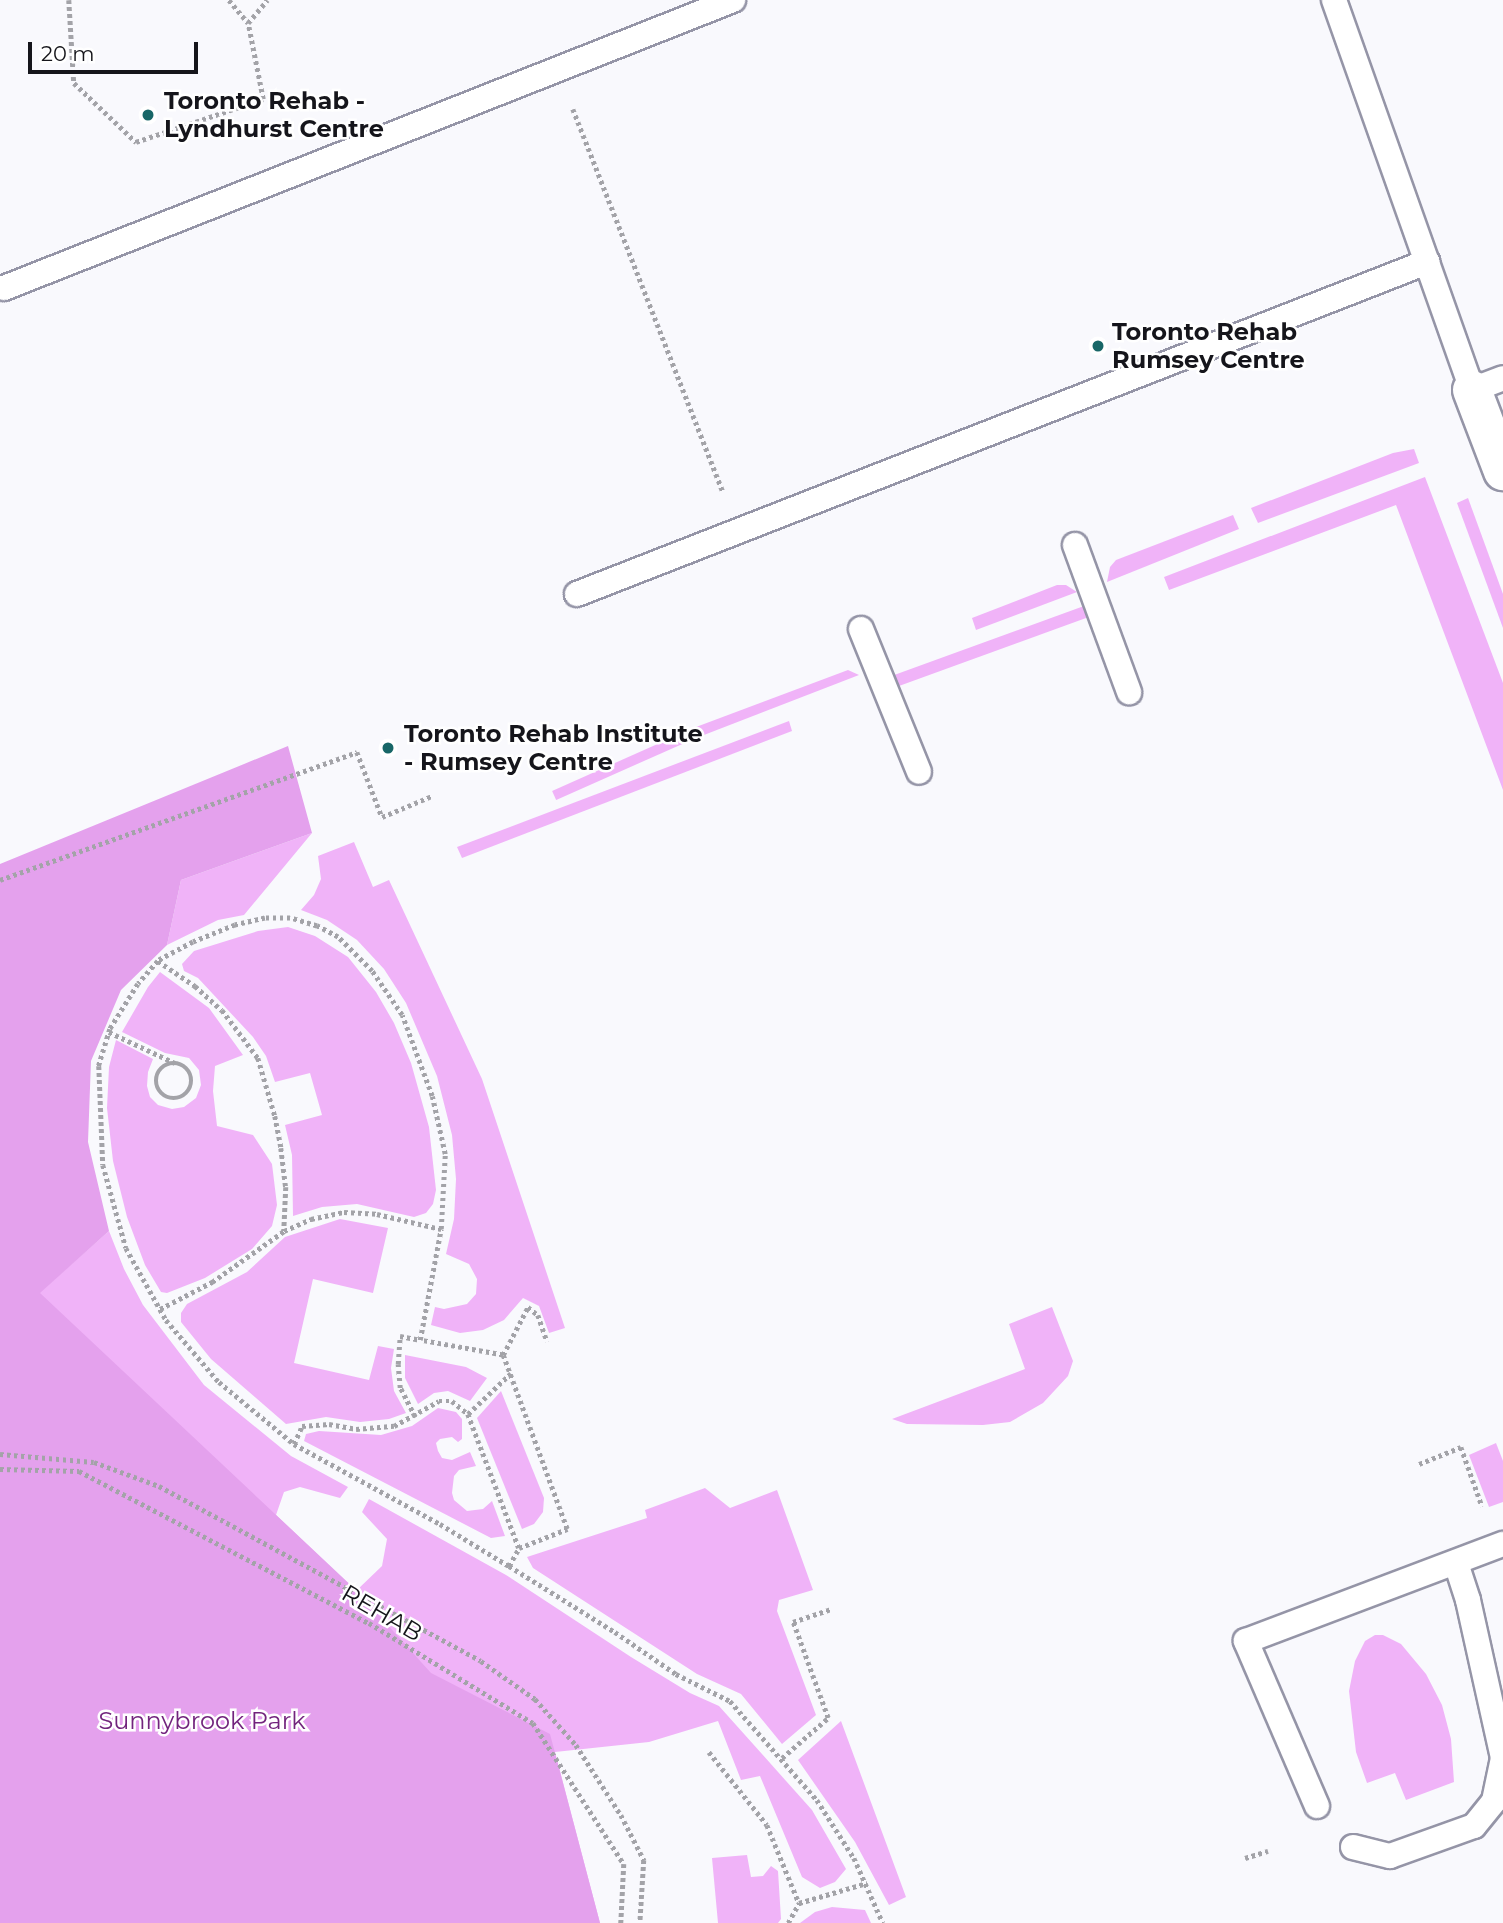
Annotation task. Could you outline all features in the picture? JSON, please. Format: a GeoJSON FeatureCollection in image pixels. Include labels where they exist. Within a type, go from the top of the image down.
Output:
{"type":"FeatureCollection","features":[{"type":"Feature","properties":{"kind":"street"},"geometry":{"type":"LineString","coordinates":[[1488,384],[1503,471]]}},
{"type":"Feature","properties":{"kind":"lane"},"geometry":{"type":"LineString","coordinates":[[4,288],[733,0]]}},
{"type":"Feature","properties":{"kind":"lane"},"geometry":{"type":"LineString","coordinates":[[1334,0],[1427,262],[1488,384]]}},
{"type":"Feature","properties":{"kind":"lane"},"geometry":{"type":"LineString","coordinates":[[577,594],[1427,262]]}},
{"type":"Feature","properties":{"kind":"lane"},"geometry":{"type":"LineString","coordinates":[[1075,545],[1129,692]]}},
{"type":"Feature","properties":{"kind":"lane"},"geometry":{"type":"LineString","coordinates":[[862,629],[919,772]]}},
{"type":"Feature","properties":{"kind":"lane"},"geometry":{"type":"LineString","coordinates":[[1317,1806],[1246,1641],[1503,1544]]}},
{"type":"Feature","properties":{"kind":"lane"},"geometry":{"type":"LineString","coordinates":[[1353,1847],[1390,1856],[1474,1826],[1494,1801],[1503,1758],[1468,1600],[1456,1563]]}},
{"type":"Feature","properties":{"kind":"path"},"geometry":{"type":"LineString","coordinates":[[69,0],[75,83],[136,142],[263,99],[248,23],[229,0]]}},
{"type":"Feature","properties":{"kind":"path"},"geometry":{"type":"LineString","coordinates":[[248,23],[267,0]]}},
{"type":"Feature","properties":{"kind":"path"},"geometry":{"type":"LineString","coordinates":[[558,69],[723,492]]}},
{"type":"Feature","properties":{"kind":"path"},"geometry":{"type":"LineString","coordinates":[[0,880],[356,752],[382,817],[432,796]]}},
{"type":"Feature","properties":{"kind":"path"},"geometry":{"type":"LineString","coordinates":[[420,1340],[441,1229],[445,1154],[432,1096],[402,1015],[372,971],[338,937],[317,926],[290,918],[265,918],[235,925],[193,942],[158,961],[138,984],[109,1032],[99,1066],[103,1165],[126,1248],[166,1320],[219,1382],[294,1444],[440,1524],[615,1632],[676,1674],[730,1701],[817,1800],[867,1883],[883,1923]]}},
{"type":"Feature","properties":{"kind":"path"},"geometry":{"type":"LineString","coordinates":[[158,961],[195,986],[222,1010],[258,1058],[275,1116],[281,1148],[286,1187],[284,1231]]}},
{"type":"Feature","properties":{"kind":"path"},"geometry":{"type":"LineString","coordinates":[[109,1032],[183,1066],[192,1079],[188,1094],[173,1100],[164,1098],[159,1092],[156,1076],[160,1069],[175,1063]]}},
{"type":"Feature","properties":{"kind":"path"},"geometry":{"type":"LineString","coordinates":[[160,1309],[212,1282],[284,1231],[311,1219],[344,1212],[377,1213],[441,1229]]}},
{"type":"Feature","properties":{"kind":"path"},"geometry":{"type":"LineString","coordinates":[[503,1355],[528,1307],[538,1315],[547,1342]]}},
{"type":"Feature","properties":{"kind":"path"},"geometry":{"type":"LineString","coordinates":[[415,1417],[400,1388],[400,1336],[503,1355]]}},
{"type":"Feature","properties":{"kind":"path"},"geometry":{"type":"LineString","coordinates":[[503,1355],[567,1530],[519,1548],[509,1566]]}},
{"type":"Feature","properties":{"kind":"path"},"geometry":{"type":"LineString","coordinates":[[468,1414],[511,1373]]}},
{"type":"Feature","properties":{"kind":"path"},"geometry":{"type":"LineString","coordinates":[[294,1444],[302,1426],[329,1424],[356,1429],[394,1426],[415,1417],[439,1401],[452,1401],[468,1414],[519,1548]]}},
{"type":"Feature","properties":{"kind":"path"},"geometry":{"type":"LineString","coordinates":[[1419,1464],[1461,1447],[1482,1507]]}},
{"type":"Feature","properties":{"kind":"path"},"geometry":{"type":"LineString","coordinates":[[0,1454],[94,1462],[159,1486],[481,1661],[536,1699],[576,1745],[621,1815],[644,1860],[640,1923]]}},
{"type":"Feature","properties":{"kind":"path","name":"REHAB"},"geometry":{"type":"LineString","coordinates":[[0,1469],[79,1471],[369,1623],[533,1723],[624,1864],[621,1923]]}},
{"type":"Feature","properties":{"kind":"path"},"geometry":{"type":"LineString","coordinates":[[782,1758],[828,1718],[793,1622],[831,1609]]}},
{"type":"Feature","properties":{"kind":"path"},"geometry":{"type":"LineString","coordinates":[[709,1752],[767,1825],[799,1903]]}},
{"type":"Feature","properties":{"kind":"path"},"geometry":{"type":"LineString","coordinates":[[1245,1858],[1268,1851]]}},
{"type":"Feature","properties":{"kind":"path"},"geometry":{"type":"LineString","coordinates":[[789,1923],[799,1903],[867,1883]]}},
{"type":"Feature","properties":{"kind":"green space"},"geometry":{"type":"Polygon","coordinates":[[[1414,449],[1419,463],[1258,523],[1251,508],[1393,453],[1414,449]]]}},
{"type":"Feature","properties":{"kind":"green space"},"geometry":{"type":"Polygon","coordinates":[[[1425,477],[1503,683],[1503,790],[1396,505],[1169,590],[1164,577],[1425,477]]]}},
{"type":"Feature","properties":{"kind":"green space"},"geometry":{"type":"Polygon","coordinates":[[[1468,498],[1503,594],[1503,628],[1457,503],[1468,498]]]}},
{"type":"Feature","properties":{"kind":"green space"},"geometry":{"type":"Polygon","coordinates":[[[1233,515],[1239,529],[1107,582],[1110,567],[1116,560],[1233,515]]]}},
{"type":"Feature","properties":{"kind":"green space"},"geometry":{"type":"Polygon","coordinates":[[[1057,585],[1066,585],[1077,592],[976,630],[972,618],[1057,585]]]}},
{"type":"Feature","properties":{"kind":"green space"},"geometry":{"type":"Polygon","coordinates":[[[1084,606],[1088,617],[898,686],[894,675],[1084,606]]]}},
{"type":"Feature","properties":{"kind":"green space"},"geometry":{"type":"Polygon","coordinates":[[[848,670],[859,675],[691,740],[688,730],[848,670]]]}},
{"type":"Feature","properties":{"kind":"green space"},"geometry":{"type":"Polygon","coordinates":[[[789,721],[792,731],[462,858],[457,847],[789,721]]]}},
{"type":"Feature","properties":{"kind":"green space"},"geometry":{"type":"Polygon","coordinates":[[[680,734],[684,743],[556,800],[552,791],[680,734]]]}},
{"type":"Feature","properties":{"kind":"green space","name":"Sunnybrook Park"},"geometry":{"type":"Polygon","coordinates":[[[288,746],[312,833],[181,880],[167,945],[121,990],[91,1061],[88,1142],[109,1231],[40,1293],[357,1591],[431,1673],[550,1734],[600,1923],[0,1923],[0,864],[288,746]]]}},
{"type":"Feature","properties":{"kind":"green space"},"geometry":{"type":"Polygon","coordinates":[[[312,833],[244,915],[218,920],[167,945],[181,880],[312,833]]]}},
{"type":"Feature","properties":{"kind":"green space"},"geometry":{"type":"Polygon","coordinates":[[[354,842],[373,887],[389,880],[482,1079],[565,1328],[549,1333],[539,1306],[523,1298],[504,1320],[483,1330],[460,1333],[431,1325],[435,1307],[444,1309],[467,1304],[476,1294],[477,1279],[469,1264],[446,1254],[454,1219],[456,1179],[452,1135],[437,1076],[406,1003],[384,969],[357,940],[327,920],[301,910],[314,895],[321,879],[318,856],[354,842]]]}},
{"type":"Feature","properties":{"kind":"green space"},"geometry":{"type":"Polygon","coordinates":[[[288,927],[315,936],[348,957],[376,992],[394,1023],[411,1063],[429,1127],[436,1190],[433,1204],[426,1213],[414,1217],[357,1204],[322,1207],[293,1216],[292,1155],[285,1125],[322,1115],[310,1073],[275,1082],[266,1056],[253,1037],[198,978],[184,971],[182,964],[194,951],[258,931],[288,927]]]}},
{"type":"Feature","properties":{"kind":"green space"},"geometry":{"type":"Polygon","coordinates":[[[160,972],[209,1008],[243,1055],[215,1066],[213,1091],[217,1126],[253,1135],[272,1164],[277,1205],[272,1226],[252,1249],[205,1278],[167,1293],[161,1292],[145,1265],[127,1217],[113,1161],[107,1108],[109,1067],[116,1040],[153,1059],[147,1086],[150,1097],[158,1105],[172,1109],[184,1107],[196,1098],[201,1085],[199,1070],[189,1058],[165,1053],[122,1032],[148,987],[160,972]]]}},
{"type":"Feature","properties":{"kind":"green space","name":"Sunnybrook Park"},"geometry":{"type":"Polygon","coordinates":[[[0,1185],[40,1292],[109,1231],[124,1269],[143,1305],[204,1385],[291,1456],[348,1487],[340,1498],[300,1487],[284,1492],[276,1515],[356,1591],[382,1566],[387,1539],[362,1512],[369,1499],[506,1575],[631,1657],[690,1693],[719,1706],[812,1810],[846,1869],[835,1882],[820,1888],[802,1877],[760,1776],[741,1780],[718,1721],[649,1742],[555,1752],[600,1923],[0,1923],[0,1185]]]}},
{"type":"Feature","properties":{"kind":"green space"},"geometry":{"type":"Polygon","coordinates":[[[340,1219],[388,1228],[373,1293],[313,1279],[294,1363],[369,1380],[378,1346],[394,1349],[391,1368],[394,1391],[406,1413],[389,1419],[360,1422],[326,1417],[286,1424],[211,1359],[181,1322],[181,1313],[187,1304],[247,1272],[285,1237],[340,1219]]]}},
{"type":"Feature","properties":{"kind":"green space"},"geometry":{"type":"Polygon","coordinates":[[[1052,1307],[1073,1361],[1068,1376],[1043,1403],[1010,1422],[983,1425],[907,1424],[892,1419],[1025,1369],[1009,1324],[1052,1307]]]}},
{"type":"Feature","properties":{"kind":"green space"},"geometry":{"type":"Polygon","coordinates":[[[405,1355],[466,1367],[487,1378],[470,1401],[448,1391],[434,1393],[418,1404],[405,1378],[405,1355]]]}},
{"type":"Feature","properties":{"kind":"green space"},"geometry":{"type":"Polygon","coordinates":[[[501,1391],[544,1498],[543,1512],[534,1524],[522,1529],[477,1418],[501,1391]]]}},
{"type":"Feature","properties":{"kind":"green space"},"geometry":{"type":"Polygon","coordinates":[[[438,1408],[456,1412],[462,1419],[462,1439],[458,1442],[452,1437],[440,1439],[436,1443],[442,1458],[452,1460],[470,1452],[476,1466],[459,1470],[454,1476],[454,1500],[467,1511],[483,1509],[492,1501],[505,1536],[491,1538],[304,1441],[306,1434],[319,1431],[381,1435],[412,1426],[438,1408]]]}},
{"type":"Feature","properties":{"kind":"green space"},"geometry":{"type":"Polygon","coordinates":[[[1496,1443],[1503,1461],[1503,1502],[1489,1507],[1469,1455],[1496,1443]]]}},
{"type":"Feature","properties":{"kind":"green space"},"geometry":{"type":"Polygon","coordinates":[[[705,1488],[730,1508],[777,1490],[813,1590],[779,1600],[777,1611],[816,1715],[782,1744],[741,1694],[697,1674],[533,1568],[527,1557],[647,1518],[645,1510],[705,1488]]]}},
{"type":"Feature","properties":{"kind":"green space"},"geometry":{"type":"Polygon","coordinates":[[[1375,1635],[1383,1635],[1401,1644],[1426,1674],[1442,1705],[1451,1739],[1454,1782],[1406,1800],[1395,1773],[1367,1783],[1356,1752],[1349,1691],[1355,1661],[1365,1641],[1375,1635]]]}},
{"type":"Feature","properties":{"kind":"green space"},"geometry":{"type":"Polygon","coordinates":[[[841,1721],[906,1897],[889,1905],[855,1842],[798,1760],[841,1721]]]}},
{"type":"Feature","properties":{"kind":"green space"},"geometry":{"type":"Polygon","coordinates":[[[747,1855],[751,1877],[763,1876],[771,1866],[778,1871],[781,1919],[778,1923],[718,1923],[712,1858],[747,1855]]]}},
{"type":"Feature","properties":{"kind":"green space"},"geometry":{"type":"Polygon","coordinates":[[[832,1907],[865,1910],[871,1923],[800,1923],[815,1912],[832,1907]]]}},
{"type":"Feature","properties":{"kind":"place","name":"Toronto Rehab - Lyndhurst Centre"},"geometry":{"type":"Point","coordinates":[148,115]}},
{"type":"Feature","properties":{"kind":"place","name":"Toronto Rehab Rumsey Centre"},"geometry":{"type":"Point","coordinates":[1098,346]}},
{"type":"Feature","properties":{"kind":"place","name":"Toronto Rehab Institute - Rumsey Centre"},"geometry":{"type":"Point","coordinates":[388,748]}}]}
